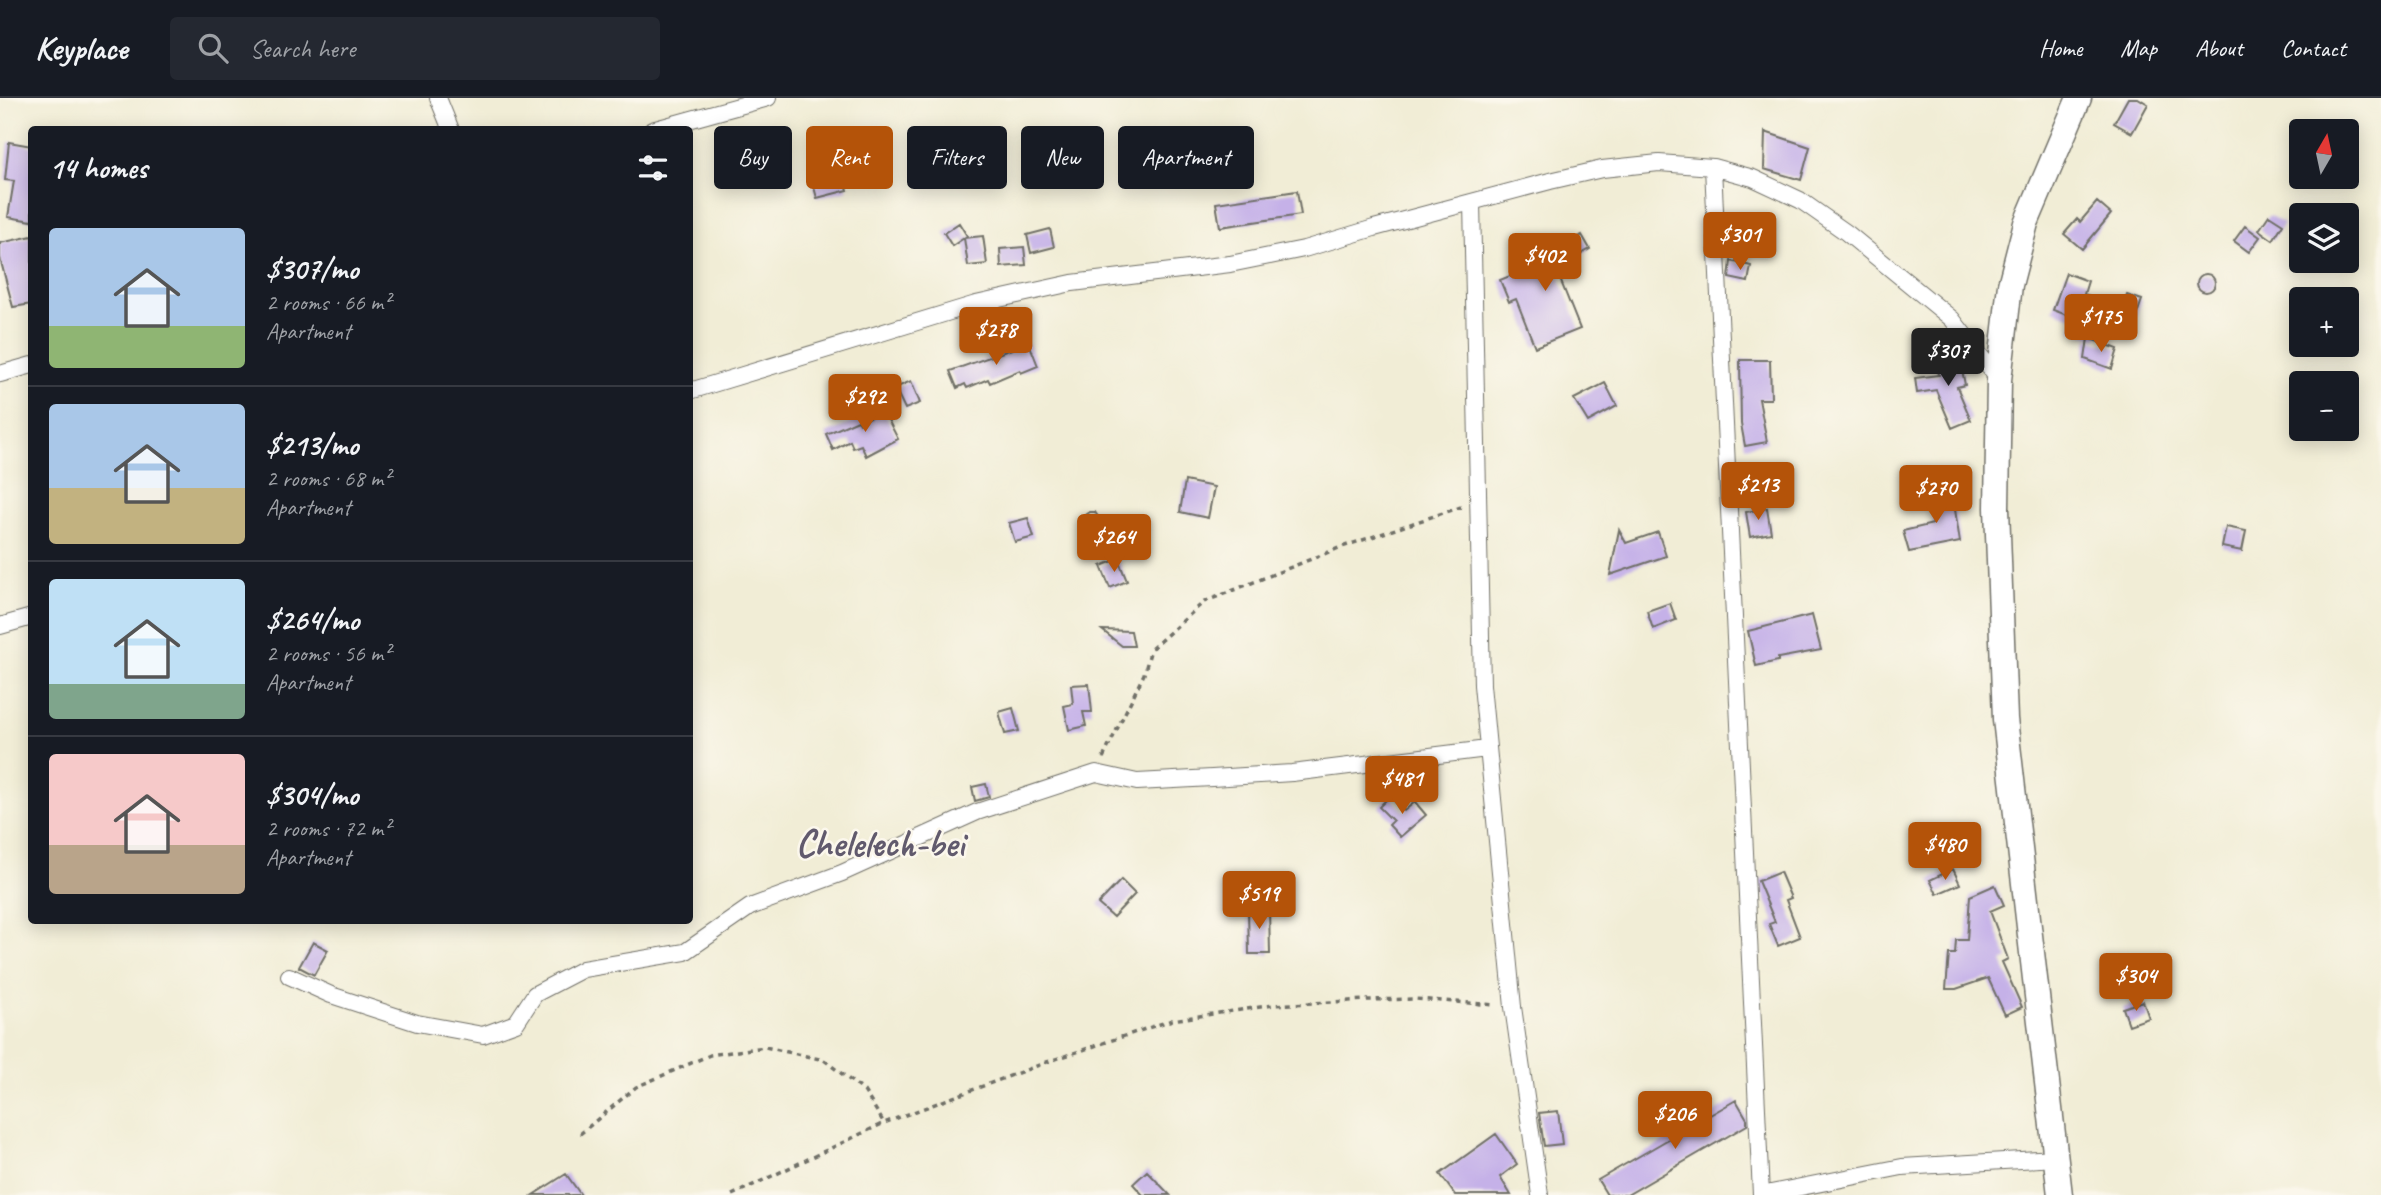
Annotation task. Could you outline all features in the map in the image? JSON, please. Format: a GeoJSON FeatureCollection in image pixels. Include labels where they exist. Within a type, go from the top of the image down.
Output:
{"type":"FeatureCollection","features":[{"type":"Feature","properties":{"kind":"main road"},"geometry":{"type":"LineString","coordinates":[[2060,1195],[2006,719],[1997,508],[1999,380],[2010,285],[2026,223],[2075,101]]}},
{"type":"Feature","properties":{"kind":"street"},"geometry":{"type":"LineString","coordinates":[[438,98],[449,126]]}},
{"type":"Feature","properties":{"kind":"street"},"geometry":{"type":"LineString","coordinates":[[666,126],[768,98]]}},
{"type":"Feature","properties":{"kind":"street"},"geometry":{"type":"LineString","coordinates":[[693,390],[976,304],[1072,283],[1230,264],[1304,249],[1602,169],[1659,163],[1713,167],[1753,178],[1800,200],[1847,233],[1952,319],[1999,380]]}},
{"type":"Feature","properties":{"kind":"street"},"geometry":{"type":"LineString","coordinates":[[1713,167],[1761,1195],[1902,1167],[2056,1158]]}},
{"type":"Feature","properties":{"kind":"street"},"geometry":{"type":"LineString","coordinates":[[1472,202],[1475,257],[1476,502],[1486,749],[1513,1007],[1540,1195]]}},
{"type":"Feature","properties":{"kind":"street"},"geometry":{"type":"LineString","coordinates":[[0,374],[28,366]]}},
{"type":"Feature","properties":{"kind":"street"},"geometry":{"type":"LineString","coordinates":[[0,626],[28,618]]}},
{"type":"Feature","properties":{"kind":"street"},"geometry":{"type":"LineString","coordinates":[[289,975],[331,995],[417,1023],[483,1035],[516,1023],[535,994],[583,969],[685,952],[750,907],[842,873],[977,812],[1096,773],[1138,782],[1212,778],[1292,773],[1486,749]]}},
{"type":"Feature","properties":{"kind":"path"},"geometry":{"type":"LineString","coordinates":[[1096,773],[1144,674],[1151,649],[1204,602],[1339,548],[1476,502]]}},
{"type":"Feature","properties":{"kind":"path"},"geometry":{"type":"LineString","coordinates":[[732,1195],[884,1123],[1058,1058],[1172,1020],[1274,1005],[1368,1000],[1452,1000],[1513,1007]]}},
{"type":"Feature","properties":{"kind":"path"},"geometry":{"type":"LineString","coordinates":[[580,1134],[636,1087],[710,1055],[765,1047],[824,1060],[863,1091],[884,1123]]}},
{"type":"Feature","properties":{"kind":"building"},"geometry":{"type":"Polygon","coordinates":[[[2128,98],[2138,98],[2148,104],[2132,133],[2114,123],[2128,98]]]}},
{"type":"Feature","properties":{"kind":"building"},"geometry":{"type":"Polygon","coordinates":[[[1765,132],[1810,147],[1801,180],[1764,169],[1765,132]]]}},
{"type":"Feature","properties":{"kind":"building"},"geometry":{"type":"Polygon","coordinates":[[[9,142],[28,145],[28,220],[8,217],[14,181],[5,180],[9,142]]]}},
{"type":"Feature","properties":{"kind":"building"},"geometry":{"type":"Polygon","coordinates":[[[814,189],[848,190],[817,198],[814,189]]]}},
{"type":"Feature","properties":{"kind":"building"},"geometry":{"type":"Polygon","coordinates":[[[1297,191],[1301,215],[1220,227],[1216,203],[1297,191]]]}},
{"type":"Feature","properties":{"kind":"building"},"geometry":{"type":"Polygon","coordinates":[[[2097,202],[2111,214],[2082,249],[2064,234],[2077,219],[2080,222],[2097,202]]]}},
{"type":"Feature","properties":{"kind":"building"},"geometry":{"type":"Polygon","coordinates":[[[2269,215],[2283,224],[2273,240],[2259,230],[2269,215]]]}},
{"type":"Feature","properties":{"kind":"building"},"geometry":{"type":"Polygon","coordinates":[[[959,223],[967,236],[952,246],[944,233],[959,223]]]}},
{"type":"Feature","properties":{"kind":"building"},"geometry":{"type":"Polygon","coordinates":[[[2245,226],[2260,237],[2249,252],[2234,241],[2245,226]]]}},
{"type":"Feature","properties":{"kind":"building"},"geometry":{"type":"Polygon","coordinates":[[[1050,229],[1054,247],[1031,253],[1027,235],[1050,229]]]}},
{"type":"Feature","properties":{"kind":"building"},"geometry":{"type":"Polygon","coordinates":[[[1582,235],[1590,249],[1556,269],[1580,329],[1535,347],[1516,299],[1509,302],[1500,280],[1525,270],[1521,260],[1548,249],[1550,254],[1582,235]]]}},
{"type":"Feature","properties":{"kind":"building"},"geometry":{"type":"Polygon","coordinates":[[[983,236],[987,264],[968,266],[964,238],[983,236]]]}},
{"type":"Feature","properties":{"kind":"building"},"geometry":{"type":"Polygon","coordinates":[[[28,237],[28,305],[13,307],[0,258],[0,243],[28,237]]]}},
{"type":"Feature","properties":{"kind":"building"},"geometry":{"type":"Polygon","coordinates":[[[1024,247],[1026,265],[1001,267],[1000,249],[1024,247]]]}},
{"type":"Feature","properties":{"kind":"building"},"geometry":{"type":"Polygon","coordinates":[[[1731,261],[1751,266],[1748,282],[1729,278],[1731,261]]]}},
{"type":"Feature","properties":{"kind":"building"},"geometry":{"type":"Polygon","coordinates":[[[2066,273],[2088,281],[2084,294],[2110,303],[2097,339],[2071,330],[2075,318],[2053,310],[2066,273]]]}},
{"type":"Feature","properties":{"kind":"building"},"geometry":{"type":"Polygon","coordinates":[[[2206,274],[2212,277],[2215,283],[2212,289],[2206,292],[2200,289],[2197,283],[2200,277],[2206,274]]]}},
{"type":"Feature","properties":{"kind":"building"},"geometry":{"type":"Polygon","coordinates":[[[2127,295],[2142,300],[2136,317],[2121,312],[2127,295]]]}},
{"type":"Feature","properties":{"kind":"building"},"geometry":{"type":"Polygon","coordinates":[[[2088,338],[2118,349],[2112,369],[2085,359],[2088,338]]]}},
{"type":"Feature","properties":{"kind":"building"},"geometry":{"type":"Polygon","coordinates":[[[1029,343],[1038,366],[1021,373],[1020,370],[990,383],[988,379],[967,388],[965,384],[957,388],[950,371],[1029,343]]]}},
{"type":"Feature","properties":{"kind":"building"},"geometry":{"type":"Polygon","coordinates":[[[1959,354],[1965,385],[1957,387],[1971,420],[1952,428],[1936,390],[1917,393],[1915,378],[1939,375],[1936,358],[1959,354]]]}},
{"type":"Feature","properties":{"kind":"building"},"geometry":{"type":"Polygon","coordinates":[[[1740,360],[1770,360],[1771,399],[1759,399],[1767,442],[1745,446],[1741,424],[1740,360]]]}},
{"type":"Feature","properties":{"kind":"building"},"geometry":{"type":"Polygon","coordinates":[[[911,381],[920,403],[905,409],[895,388],[911,381]]]}},
{"type":"Feature","properties":{"kind":"building"},"geometry":{"type":"Polygon","coordinates":[[[1605,383],[1617,406],[1588,422],[1574,399],[1605,383]]]}},
{"type":"Feature","properties":{"kind":"building"},"geometry":{"type":"Polygon","coordinates":[[[883,410],[898,439],[866,456],[861,445],[853,448],[850,441],[833,450],[826,434],[858,420],[860,423],[883,410]]]}},
{"type":"Feature","properties":{"kind":"building"},"geometry":{"type":"Polygon","coordinates":[[[1185,481],[1214,487],[1208,518],[1180,512],[1185,481]]]}},
{"type":"Feature","properties":{"kind":"building"},"geometry":{"type":"Polygon","coordinates":[[[1952,490],[1960,542],[1909,552],[1903,531],[1933,524],[1929,495],[1952,490]]]}},
{"type":"Feature","properties":{"kind":"building"},"geometry":{"type":"Polygon","coordinates":[[[1767,508],[1771,533],[1750,537],[1746,512],[1767,508]]]}},
{"type":"Feature","properties":{"kind":"building"},"geometry":{"type":"Polygon","coordinates":[[[1095,512],[1100,520],[1088,531],[1083,517],[1095,512]]]}},
{"type":"Feature","properties":{"kind":"building"},"geometry":{"type":"Polygon","coordinates":[[[1028,518],[1034,537],[1015,542],[1009,523],[1028,518]]]}},
{"type":"Feature","properties":{"kind":"building"},"geometry":{"type":"Polygon","coordinates":[[[2226,527],[2246,531],[2242,551],[2222,547],[2226,527]]]}},
{"type":"Feature","properties":{"kind":"building"},"geometry":{"type":"Polygon","coordinates":[[[1619,530],[1626,543],[1658,532],[1666,556],[1610,575],[1619,530]]]}},
{"type":"Feature","properties":{"kind":"building"},"geometry":{"type":"Polygon","coordinates":[[[1118,559],[1127,581],[1110,588],[1101,566],[1118,559]]]}},
{"type":"Feature","properties":{"kind":"building"},"geometry":{"type":"Polygon","coordinates":[[[1670,603],[1676,620],[1653,629],[1647,611],[1670,603]]]}},
{"type":"Feature","properties":{"kind":"building"},"geometry":{"type":"Polygon","coordinates":[[[1812,615],[1821,650],[1778,658],[1778,661],[1756,666],[1748,631],[1812,615]]]}},
{"type":"Feature","properties":{"kind":"building"},"geometry":{"type":"Polygon","coordinates":[[[1102,630],[1131,631],[1134,646],[1122,646],[1102,630]]]}},
{"type":"Feature","properties":{"kind":"building"},"geometry":{"type":"Polygon","coordinates":[[[1089,684],[1092,712],[1083,712],[1086,726],[1069,730],[1064,706],[1073,704],[1071,685],[1089,684]]]}},
{"type":"Feature","properties":{"kind":"building"},"geometry":{"type":"Polygon","coordinates":[[[1013,708],[1019,731],[1005,734],[999,712],[1013,708]]]}},
{"type":"Feature","properties":{"kind":"building"},"geometry":{"type":"Polygon","coordinates":[[[986,784],[989,797],[975,801],[972,787],[986,784]]]}},
{"type":"Feature","properties":{"kind":"building"},"geometry":{"type":"Polygon","coordinates":[[[1390,796],[1404,811],[1415,802],[1426,815],[1400,837],[1389,825],[1393,821],[1379,807],[1390,796]]]}},
{"type":"Feature","properties":{"kind":"building"},"geometry":{"type":"Polygon","coordinates":[[[1953,869],[1960,884],[1937,894],[1930,880],[1953,869]]]}},
{"type":"Feature","properties":{"kind":"building"},"geometry":{"type":"Polygon","coordinates":[[[1780,872],[1791,898],[1786,900],[1800,937],[1778,946],[1769,924],[1775,922],[1758,881],[1780,872]]]}},
{"type":"Feature","properties":{"kind":"building"},"geometry":{"type":"Polygon","coordinates":[[[1121,880],[1135,894],[1113,917],[1098,904],[1121,880]]]}},
{"type":"Feature","properties":{"kind":"building"},"geometry":{"type":"Polygon","coordinates":[[[1995,885],[2004,905],[1990,911],[2008,959],[2002,962],[2022,1007],[2005,1015],[1988,978],[1956,989],[1946,989],[1949,954],[1955,954],[1956,940],[1967,940],[1970,896],[1995,885]]]}},
{"type":"Feature","properties":{"kind":"building"},"geometry":{"type":"Polygon","coordinates":[[[1248,908],[1269,908],[1270,954],[1249,954],[1248,908]]]}},
{"type":"Feature","properties":{"kind":"building"},"geometry":{"type":"Polygon","coordinates":[[[313,942],[328,950],[314,975],[299,967],[313,942]]]}},
{"type":"Feature","properties":{"kind":"building"},"geometry":{"type":"Polygon","coordinates":[[[2143,1001],[2149,1018],[2129,1025],[2123,1008],[2143,1001]]]}},
{"type":"Feature","properties":{"kind":"building"},"geometry":{"type":"Polygon","coordinates":[[[1736,1100],[1747,1119],[1747,1125],[1627,1195],[1607,1195],[1598,1180],[1736,1100]]]}},
{"type":"Feature","properties":{"kind":"building"},"geometry":{"type":"Polygon","coordinates":[[[1558,1111],[1562,1144],[1544,1146],[1539,1113],[1558,1111]]]}},
{"type":"Feature","properties":{"kind":"building"},"geometry":{"type":"Polygon","coordinates":[[[1496,1134],[1517,1164],[1500,1177],[1511,1195],[1455,1195],[1440,1174],[1496,1134]]]}},
{"type":"Feature","properties":{"kind":"building"},"geometry":{"type":"Polygon","coordinates":[[[1147,1171],[1170,1195],[1143,1195],[1133,1184],[1147,1171]]]}},
{"type":"Feature","properties":{"kind":"building"},"geometry":{"type":"Polygon","coordinates":[[[566,1174],[581,1195],[533,1195],[566,1174]]]}},
{"type":"Feature","properties":{"kind":"district","name":"Chelelech-bei"},"geometry":{"type":"Point","coordinates":[880,843]}}]}
